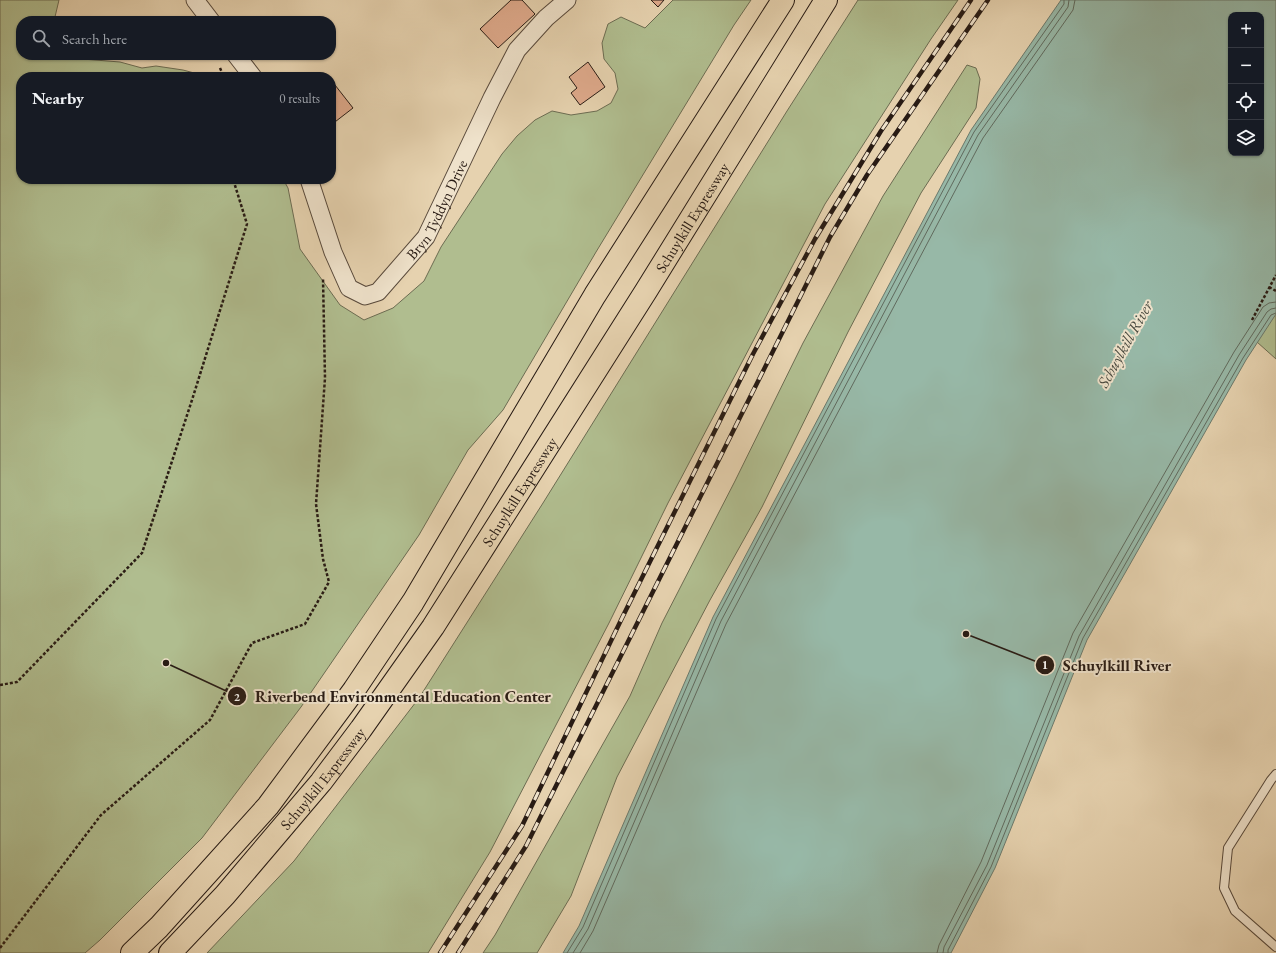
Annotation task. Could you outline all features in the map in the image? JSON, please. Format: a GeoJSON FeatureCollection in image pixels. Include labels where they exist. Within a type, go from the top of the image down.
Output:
{"type":"FeatureCollection","features":[{"type":"Feature","properties":{"kind":"highway","name":"Schuylkill Expressway"},"geometry":{"type":"LineString","coordinates":[[132,953],[159,927],[268,806],[354,690],[413,602],[595,295],[783,0]]}},
{"type":"Feature","properties":{"kind":"highway","name":"Schuylkill Expressway"},"geometry":{"type":"LineString","coordinates":[[170,953],[225,895],[321,782],[361,729],[428,634],[642,298],[826,0]]}},
{"type":"Feature","properties":{"kind":"street"},"geometry":{"type":"LineString","coordinates":[[195,0],[207,16]]}},
{"type":"Feature","properties":{"kind":"street","name":"Bryn Tyddyn Drive"},"geometry":{"type":"LineString","coordinates":[[311,184],[333,252],[349,288],[365,296],[378,292],[426,237],[492,98],[518,50],[546,18],[566,0]]}},
{"type":"Feature","properties":{"kind":"street"},"geometry":{"type":"LineString","coordinates":[[240,60],[249,72]]}},
{"type":"Feature","properties":{"kind":"lane"},"geometry":{"type":"LineString","coordinates":[[1274,779],[1228,848],[1224,888],[1235,911],[1276,947]]}},
{"type":"Feature","properties":{"kind":"path"},"geometry":{"type":"LineString","coordinates":[[0,685],[17,682],[142,553],[247,224],[235,184]]}},
{"type":"Feature","properties":{"kind":"path"},"geometry":{"type":"LineString","coordinates":[[1252,320],[1276,274]]}},
{"type":"Feature","properties":{"kind":"path"},"geometry":{"type":"LineString","coordinates":[[0,948],[101,815],[210,720],[252,643],[305,624],[329,582],[323,559],[316,504],[325,378],[322,278]]}},
{"type":"Feature","properties":{"kind":"path"},"geometry":{"type":"LineString","coordinates":[[1269,287],[1276,291]]}},
{"type":"Feature","properties":{"kind":"shaded area"},"geometry":{"type":"Polygon","coordinates":[[[0,0],[59,0],[55,16],[16,16],[16,60],[95,60],[120,62],[142,68],[156,66],[190,72],[16,72],[16,184],[286,184],[288,188],[300,249],[340,305],[364,320],[393,308],[424,281],[441,247],[502,154],[517,136],[535,120],[552,111],[571,115],[597,111],[611,103],[618,89],[615,73],[604,59],[602,43],[608,24],[621,17],[645,28],[673,0],[751,0],[734,25],[596,252],[503,410],[468,450],[419,535],[301,707],[202,838],[100,940],[85,953],[0,953],[0,0]]]}},
{"type":"Feature","properties":{"kind":"shaded area"},"geometry":{"type":"Polygon","coordinates":[[[858,0],[958,0],[931,39],[825,204],[668,503],[609,623],[490,852],[428,953],[207,953],[294,861],[419,698],[858,0]]]}},
{"type":"Feature","properties":{"kind":"shaded area"},"geometry":{"type":"Polygon","coordinates":[[[967,65],[976,68],[980,79],[976,108],[921,193],[848,332],[762,507],[710,600],[617,777],[571,896],[537,953],[483,953],[495,935],[630,696],[662,623],[735,481],[803,343],[883,196],[967,65]]]}},
{"type":"Feature","properties":{"kind":"shaded area"},"geometry":{"type":"Polygon","coordinates":[[[1276,303],[1276,359],[1257,342],[1276,303]]]}},
{"type":"Feature","properties":{"kind":"water"},"geometry":{"type":"Polygon","coordinates":[[[1061,0],[1276,0],[1276,314],[1246,360],[1087,640],[995,868],[951,953],[563,953],[579,926],[713,617],[971,130],[1061,0]]]}},
{"type":"Feature","properties":{"kind":"building"},"geometry":{"type":"Polygon","coordinates":[[[511,0],[522,0],[535,14],[498,48],[480,29],[511,0]]]}},
{"type":"Feature","properties":{"kind":"building"},"geometry":{"type":"Polygon","coordinates":[[[651,0],[664,0],[658,7],[651,0]]]}},
{"type":"Feature","properties":{"kind":"building"},"geometry":{"type":"Polygon","coordinates":[[[588,62],[605,87],[580,105],[571,93],[577,88],[569,77],[588,62]]]}},
{"type":"Feature","properties":{"kind":"building"},"geometry":{"type":"Polygon","coordinates":[[[336,86],[353,108],[336,121],[336,86]]]}},
{"type":"Feature","properties":{"kind":"railway"},"geometry":{"type":"LineString","coordinates":[[440,953],[522,826],[622,618],[753,354],[815,239],[881,131],[971,0]]}},
{"type":"Feature","properties":{"kind":"railway"},"geometry":{"type":"LineString","coordinates":[[458,953],[526,846],[830,237],[867,175],[988,0]]}},
{"type":"Feature","properties":{"kind":"place","name":"Schuylkill River"},"geometry":{"type":"Point","coordinates":[966,634]}},
{"type":"Feature","properties":{"kind":"place","name":"Riverbend Environmental Education Center"},"geometry":{"type":"Point","coordinates":[166,663]}}]}
